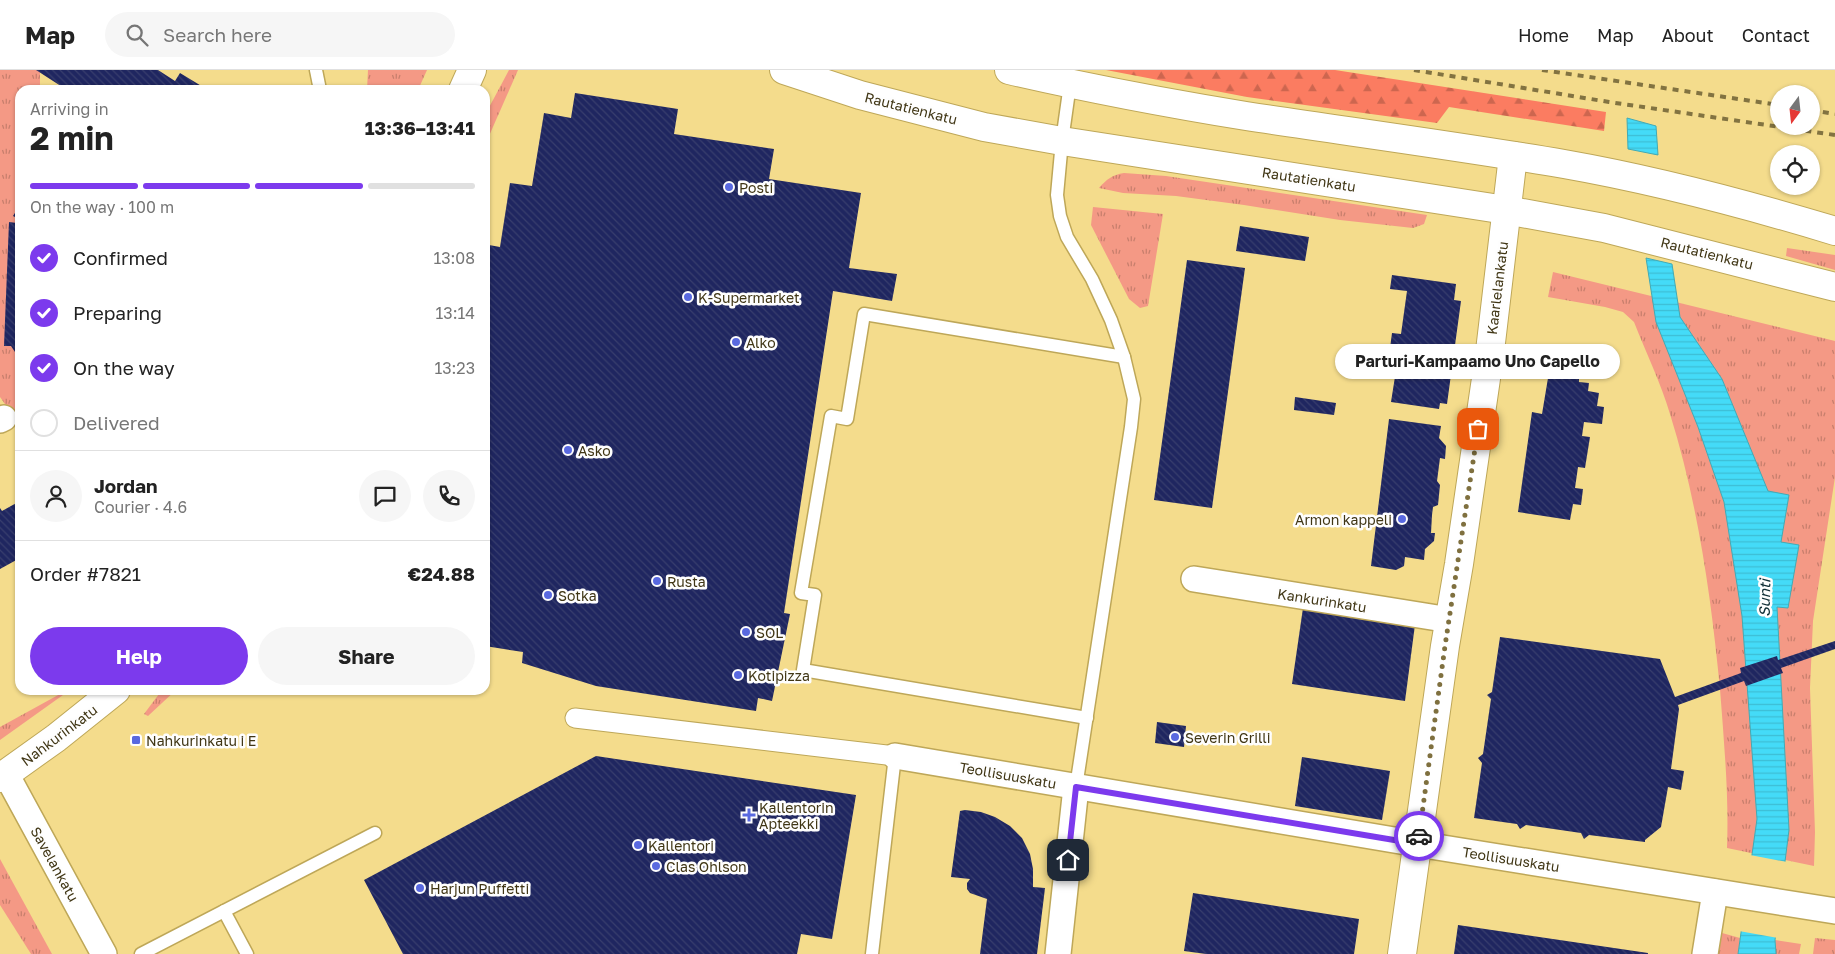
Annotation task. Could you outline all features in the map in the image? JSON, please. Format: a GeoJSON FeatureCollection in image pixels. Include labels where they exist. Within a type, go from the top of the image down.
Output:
{"type":"FeatureCollection","features":[{"type":"Feature","properties":{"kind":"main road"},"geometry":{"type":"LineString","coordinates":[[465,85],[472,70]]}},
{"type":"Feature","properties":{"kind":"main road","name":"Rautatienkatu"},"geometry":{"type":"LineString","coordinates":[[784,70],[860,96],[984,127],[1062,141],[1506,210],[1604,228],[1835,286]]}},
{"type":"Feature","properties":{"kind":"main road"},"geometry":{"type":"LineString","coordinates":[[1009,70],[1070,84],[1244,115],[1565,164],[1666,186],[1783,215],[1835,231]]}},
{"type":"Feature","properties":{"kind":"main road","name":"Kaarlelankatu"},"geometry":{"type":"LineString","coordinates":[[1402,954],[1490,351],[1513,156]]}},
{"type":"Feature","properties":{"kind":"main road","name":"Nahkurinkatu"},"geometry":{"type":"LineString","coordinates":[[3,776],[56,738],[110,695]]}},
{"type":"Feature","properties":{"kind":"street","name":"Kankurinkatu"},"geometry":{"type":"LineString","coordinates":[[1194,579],[1450,620]]}},
{"type":"Feature","properties":{"kind":"street"},"geometry":{"type":"LineString","coordinates":[[574,718],[895,756]]}},
{"type":"Feature","properties":{"kind":"street","name":"Teollisuuskatu"},"geometry":{"type":"LineString","coordinates":[[895,756],[1418,844],[1835,911]]}},
{"type":"Feature","properties":{"kind":"street","name":"Savelankatu"},"geometry":{"type":"LineString","coordinates":[[3,776],[104,954]]}},
{"type":"Feature","properties":{"kind":"street"},"geometry":{"type":"LineString","coordinates":[[1058,954],[1076,787]]}},
{"type":"Feature","properties":{"kind":"street"},"geometry":{"type":"LineString","coordinates":[[1705,954],[1715,892]]}},
{"type":"Feature","properties":{"kind":"lane"},"geometry":{"type":"LineString","coordinates":[[316,70],[319,85]]}},
{"type":"Feature","properties":{"kind":"lane"},"geometry":{"type":"LineString","coordinates":[[1070,84],[1057,195],[1060,216],[1067,237],[1092,279],[1111,320],[1124,357],[1134,399],[1076,787]]}},
{"type":"Feature","properties":{"kind":"lane"},"geometry":{"type":"LineString","coordinates":[[1087,718],[803,670],[815,595],[802,593],[831,416],[847,418],[864,314],[1124,357]]}},
{"type":"Feature","properties":{"kind":"lane"},"geometry":{"type":"LineString","coordinates":[[872,954],[895,756]]}},
{"type":"Feature","properties":{"kind":"lane"},"geometry":{"type":"LineString","coordinates":[[141,954],[375,833]]}},
{"type":"Feature","properties":{"kind":"lane"},"geometry":{"type":"LineString","coordinates":[[224,911],[247,954]]}},
{"type":"Feature","properties":{"kind":"green space"},"geometry":{"type":"Polygon","coordinates":[[[0,70],[40,70],[40,85],[15,85],[15,414],[12,414],[0,397],[0,70]]]}},
{"type":"Feature","properties":{"kind":"green space"},"geometry":{"type":"Polygon","coordinates":[[[368,70],[427,70],[420,85],[367,85],[368,70]]]}},
{"type":"Feature","properties":{"kind":"green space"},"geometry":{"type":"Polygon","coordinates":[[[509,70],[518,70],[490,134],[490,106],[509,70]]]}},
{"type":"Feature","properties":{"kind":"green space"},"geometry":{"type":"Polygon","coordinates":[[[1106,70],[1335,70],[1606,112],[1604,131],[1449,107],[1437,123],[1247,97],[1106,70]]]}},
{"type":"Feature","properties":{"kind":"green space"},"geometry":{"type":"Polygon","coordinates":[[[1124,173],[1166,176],[1427,215],[1424,224],[1413,228],[1340,220],[1176,196],[1123,193],[1099,188],[1110,178],[1124,173]]]}},
{"type":"Feature","properties":{"kind":"green space"},"geometry":{"type":"Polygon","coordinates":[[[1093,207],[1163,214],[1148,306],[1140,308],[1129,299],[1091,225],[1093,207]]]}},
{"type":"Feature","properties":{"kind":"green space"},"geometry":{"type":"Polygon","coordinates":[[[1787,248],[1835,255],[1835,270],[1786,256],[1787,248]]]}},
{"type":"Feature","properties":{"kind":"green space"},"geometry":{"type":"Polygon","coordinates":[[[1553,272],[1835,341],[1835,477],[1813,621],[1810,688],[1815,832],[1814,866],[1727,848],[1727,808],[1720,689],[1708,585],[1696,516],[1670,414],[1658,379],[1634,322],[1623,312],[1548,297],[1553,272]]]}},
{"type":"Feature","properties":{"kind":"green space"},"geometry":{"type":"Polygon","coordinates":[[[58,695],[63,695],[0,740],[0,727],[58,695]]]}},
{"type":"Feature","properties":{"kind":"green space"},"geometry":{"type":"Polygon","coordinates":[[[158,695],[171,695],[148,716],[144,714],[158,695]]]}},
{"type":"Feature","properties":{"kind":"green space"},"geometry":{"type":"Polygon","coordinates":[[[0,859],[52,954],[31,954],[0,905],[0,859]]]}},
{"type":"Feature","properties":{"kind":"green space"},"geometry":{"type":"Polygon","coordinates":[[[1715,931],[1740,938],[1738,954],[1711,954],[1715,931]]]}},
{"type":"Feature","properties":{"kind":"green space"},"geometry":{"type":"Polygon","coordinates":[[[1815,938],[1835,940],[1835,954],[1813,954],[1815,938]]]}},
{"type":"Feature","properties":{"kind":"green space"},"geometry":{"type":"Polygon","coordinates":[[[1775,940],[1801,944],[1799,954],[1776,954],[1775,940]]]}},
{"type":"Feature","properties":{"kind":"water"},"geometry":{"type":"Polygon","coordinates":[[[1627,118],[1656,126],[1658,155],[1628,149],[1627,118]]]}},
{"type":"Feature","properties":{"kind":"water","name":"Sunti"},"geometry":{"type":"Polygon","coordinates":[[[1646,258],[1672,264],[1680,317],[1722,379],[1768,491],[1789,495],[1781,542],[1799,545],[1788,608],[1777,607],[1789,830],[1775,940],[1776,954],[1738,954],[1757,819],[1742,616],[1724,502],[1698,427],[1656,322],[1646,258]]]}},
{"type":"Feature","properties":{"kind":"pier"},"geometry":{"type":"Polygon","coordinates":[[[1750,855],[1787,862],[1778,938],[1739,931],[1750,855]]]}},
{"type":"Feature","properties":{"kind":"building"},"geometry":{"type":"Polygon","coordinates":[[[36,70],[158,70],[175,81],[180,73],[200,85],[59,85],[36,70]]]}},
{"type":"Feature","properties":{"kind":"building"},"geometry":{"type":"Polygon","coordinates":[[[575,93],[678,109],[674,134],[774,149],[769,179],[861,193],[849,268],[897,274],[892,301],[833,291],[784,613],[790,614],[772,701],[758,698],[756,711],[596,686],[522,663],[523,652],[490,647],[490,245],[500,247],[510,183],[532,186],[544,113],[571,118],[575,93]]]}},
{"type":"Feature","properties":{"kind":"building"},"geometry":{"type":"Polygon","coordinates":[[[9,222],[15,223],[15,352],[11,346],[4,346],[9,222]]]}},
{"type":"Feature","properties":{"kind":"building"},"geometry":{"type":"Polygon","coordinates":[[[1240,226],[1309,237],[1305,261],[1236,251],[1240,226]]]}},
{"type":"Feature","properties":{"kind":"building"},"geometry":{"type":"Polygon","coordinates":[[[1187,260],[1245,268],[1212,508],[1154,500],[1187,260]]]}},
{"type":"Feature","properties":{"kind":"building"},"geometry":{"type":"Polygon","coordinates":[[[1392,275],[1456,284],[1454,300],[1461,301],[1447,404],[1440,403],[1439,409],[1391,402],[1397,364],[1388,363],[1392,333],[1401,334],[1407,291],[1390,289],[1392,275]]]}},
{"type":"Feature","properties":{"kind":"building"},"geometry":{"type":"Polygon","coordinates":[[[1555,374],[1579,378],[1579,382],[1589,383],[1588,391],[1599,393],[1597,406],[1604,407],[1602,424],[1584,422],[1582,436],[1590,437],[1585,468],[1578,467],[1575,488],[1583,489],[1581,505],[1573,504],[1570,520],[1518,512],[1532,412],[1542,414],[1548,378],[1554,378],[1555,374]]]}},
{"type":"Feature","properties":{"kind":"building"},"geometry":{"type":"Polygon","coordinates":[[[1295,397],[1336,403],[1334,415],[1294,410],[1295,397]]]}},
{"type":"Feature","properties":{"kind":"building"},"geometry":{"type":"Polygon","coordinates":[[[1389,419],[1441,426],[1439,438],[1446,446],[1445,459],[1440,458],[1437,481],[1440,485],[1438,505],[1433,507],[1431,533],[1435,533],[1434,541],[1425,549],[1424,560],[1405,557],[1404,566],[1396,570],[1371,566],[1389,419]]]}},
{"type":"Feature","properties":{"kind":"building"},"geometry":{"type":"Polygon","coordinates":[[[15,504],[15,561],[0,569],[0,508],[2,511],[15,504]]]}},
{"type":"Feature","properties":{"kind":"building"},"geometry":{"type":"Polygon","coordinates":[[[1304,601],[1416,617],[1405,701],[1292,684],[1304,601]]]}},
{"type":"Feature","properties":{"kind":"building"},"geometry":{"type":"Polygon","coordinates":[[[1500,637],[1660,659],[1675,697],[1741,673],[1740,668],[1777,656],[1778,660],[1835,641],[1835,649],[1781,668],[1783,673],[1746,686],[1744,681],[1678,705],[1671,769],[1684,771],[1681,790],[1668,787],[1661,827],[1645,842],[1589,835],[1584,839],[1581,833],[1526,825],[1520,829],[1517,824],[1474,818],[1482,763],[1478,758],[1483,754],[1491,699],[1487,695],[1492,692],[1500,637]]]}},
{"type":"Feature","properties":{"kind":"building"},"geometry":{"type":"Polygon","coordinates":[[[1157,722],[1186,726],[1184,747],[1155,743],[1157,722]]]}},
{"type":"Feature","properties":{"kind":"building","name":"Kallentori"},"geometry":{"type":"Polygon","coordinates":[[[596,756],[856,795],[832,939],[801,934],[797,954],[403,954],[364,880],[596,756]]]}},
{"type":"Feature","properties":{"kind":"building"},"geometry":{"type":"Polygon","coordinates":[[[1302,757],[1390,771],[1382,820],[1295,806],[1302,757]]]}},
{"type":"Feature","properties":{"kind":"building"},"geometry":{"type":"Polygon","coordinates":[[[960,811],[981,812],[995,817],[1010,826],[1022,838],[1030,854],[1033,869],[1033,887],[1045,888],[1037,954],[980,954],[987,899],[970,893],[967,889],[967,883],[970,879],[951,877],[960,811]]]}},
{"type":"Feature","properties":{"kind":"building"},"geometry":{"type":"Polygon","coordinates":[[[1193,893],[1359,919],[1354,954],[1206,954],[1184,951],[1193,893]]]}},
{"type":"Feature","properties":{"kind":"building"},"geometry":{"type":"Polygon","coordinates":[[[1458,925],[1648,953],[1648,954],[1454,954],[1458,925]]]}},
{"type":"Feature","properties":{"kind":"railway"},"geometry":{"type":"LineString","coordinates":[[1414,70],[1609,102],[1835,135]]}},
{"type":"Feature","properties":{"kind":"railway"},"geometry":{"type":"LineString","coordinates":[[1542,70],[1770,104]]}},
{"type":"Feature","properties":{"kind":"railway"},"geometry":{"type":"LineString","coordinates":[[1820,112],[1835,114]]}},
{"type":"Feature","properties":{"kind":"way so far"},"geometry":{"type":"LineString","coordinates":[[1419,836],[1445,646],[1459,564],[1478,429]]}},
{"type":"Feature","properties":{"kind":"place","name":"Posti"},"geometry":{"type":"Point","coordinates":[729,187]}},
{"type":"Feature","properties":{"kind":"place","name":"K-Supermarket"},"geometry":{"type":"Point","coordinates":[688,297]}},
{"type":"Feature","properties":{"kind":"place","name":"Alko"},"geometry":{"type":"Point","coordinates":[736,342]}},
{"type":"Feature","properties":{"kind":"place","name":"Parturi-Kampaamo Uno Capello"},"geometry":{"type":"Point","coordinates":[1478,429]}},
{"type":"Feature","properties":{"kind":"place","name":"Asko"},"geometry":{"type":"Point","coordinates":[568,450]}},
{"type":"Feature","properties":{"kind":"place","name":"Armon kappeli"},"geometry":{"type":"Point","coordinates":[1402,519]}},
{"type":"Feature","properties":{"kind":"place","name":"Rusta"},"geometry":{"type":"Point","coordinates":[657,581]}},
{"type":"Feature","properties":{"kind":"place","name":"Sotka"},"geometry":{"type":"Point","coordinates":[548,595]}},
{"type":"Feature","properties":{"kind":"place","name":"SOL"},"geometry":{"type":"Point","coordinates":[746,632]}},
{"type":"Feature","properties":{"kind":"place","name":"Kotipizza"},"geometry":{"type":"Point","coordinates":[738,675]}},
{"type":"Feature","properties":{"kind":"place","name":"Severin Grilli"},"geometry":{"type":"Point","coordinates":[1175,737]}},
{"type":"Feature","properties":{"kind":"place","name":"Nahkurinkatu i E"},"geometry":{"type":"Point","coordinates":[136,740]}},
{"type":"Feature","properties":{"kind":"place","name":"Kallentorin Apteekki"},"geometry":{"type":"Point","coordinates":[749,815]}},
{"type":"Feature","properties":{"kind":"place","name":"Kallentori"},"geometry":{"type":"Point","coordinates":[638,845]}},
{"type":"Feature","properties":{"kind":"place","name":"Clas Ohlson"},"geometry":{"type":"Point","coordinates":[656,866]}},
{"type":"Feature","properties":{"kind":"place","name":"Harjun Puffetti"},"geometry":{"type":"Point","coordinates":[420,888]}},
{"type":"Feature","properties":{"kind":"route"},"geometry":{"type":"LineString","coordinates":[[1068,860],[1076,787],[1418,844],[1419,836]]}}]}
